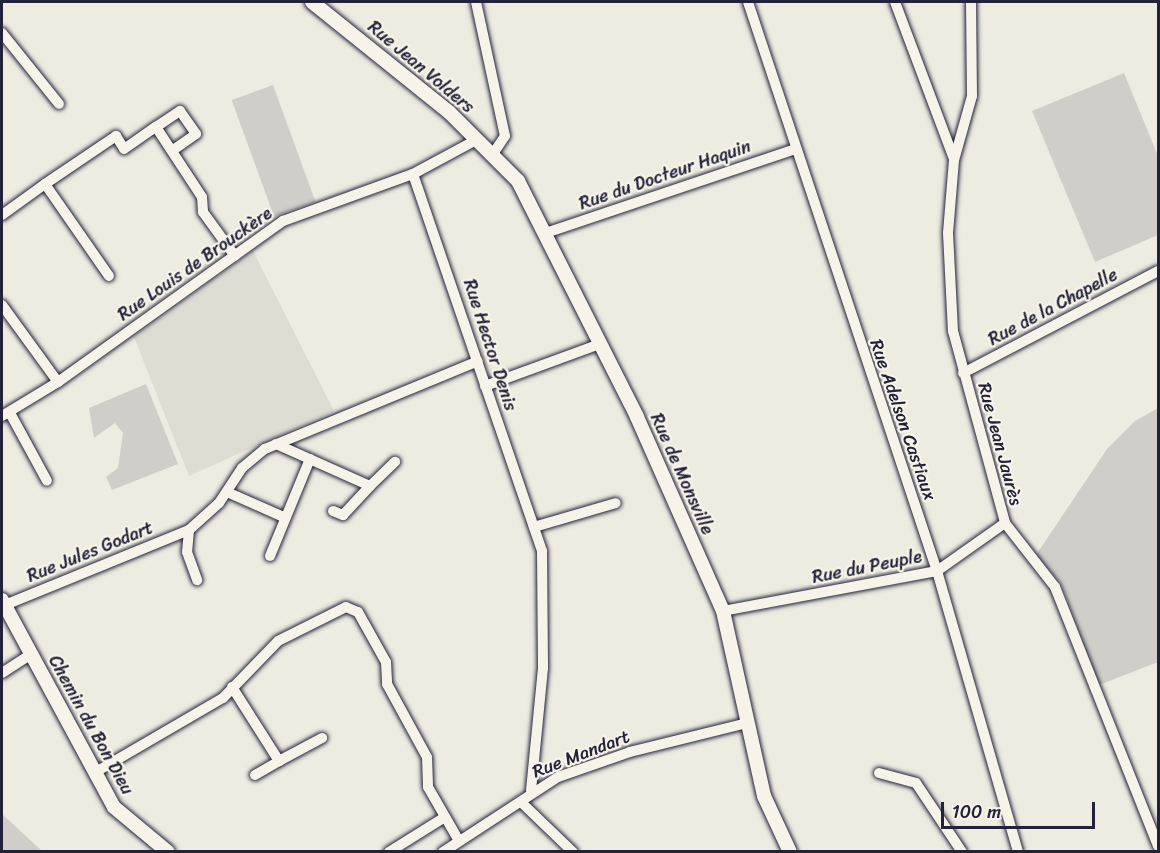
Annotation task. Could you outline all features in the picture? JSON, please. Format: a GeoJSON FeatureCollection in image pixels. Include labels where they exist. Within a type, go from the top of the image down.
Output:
{"type":"FeatureCollection","features":[{"type":"Feature","properties":{"kind":"street","name":"Rue Jean Volders"},"geometry":{"type":"LineString","coordinates":[[312,2],[478,139]]}},
{"type":"Feature","properties":{"kind":"street"},"geometry":{"type":"LineString","coordinates":[[476,2],[505,136],[493,154]]}},
{"type":"Feature","properties":{"kind":"street","name":"Rue Adelson Castiaux"},"geometry":{"type":"LineString","coordinates":[[748,2],[937,571],[1018,852]]}},
{"type":"Feature","properties":{"kind":"street"},"geometry":{"type":"LineString","coordinates":[[895,2],[954,160]]}},
{"type":"Feature","properties":{"kind":"street"},"geometry":{"type":"LineString","coordinates":[[954,160],[972,96],[971,2]]}},
{"type":"Feature","properties":{"kind":"street"},"geometry":{"type":"LineString","coordinates":[[2,33],[59,104]]}},
{"type":"Feature","properties":{"kind":"street"},"geometry":{"type":"LineString","coordinates":[[2,215],[116,136],[124,149],[180,111],[196,134],[172,151]]}},
{"type":"Feature","properties":{"kind":"street"},"geometry":{"type":"LineString","coordinates":[[156,128],[202,197],[203,212],[235,256]]}},
{"type":"Feature","properties":{"kind":"street","name":"Rue de Monsville"},"geometry":{"type":"LineString","coordinates":[[478,139],[518,181],[546,233],[600,344],[723,611],[764,796],[790,852]]}},
{"type":"Feature","properties":{"kind":"street","name":"Rue Louis de Brouckère"},"geometry":{"type":"LineString","coordinates":[[47,481],[6,415],[58,382],[283,221],[413,174],[478,139]]}},
{"type":"Feature","properties":{"kind":"street","name":"Rue du Docteur Haquin"},"geometry":{"type":"LineString","coordinates":[[546,233],[795,149]]}},
{"type":"Feature","properties":{"kind":"street","name":"Rue Jean Jaurès"},"geometry":{"type":"LineString","coordinates":[[954,160],[948,279],[963,373],[1005,523],[1055,587],[1158,846]]}},
{"type":"Feature","properties":{"kind":"street","name":"Rue Hector Denis"},"geometry":{"type":"LineString","coordinates":[[413,174],[534,527],[545,577],[531,790]]}},
{"type":"Feature","properties":{"kind":"street"},"geometry":{"type":"LineString","coordinates":[[45,184],[109,276]]}},
{"type":"Feature","properties":{"kind":"street","name":"Rue de la Chapelle"},"geometry":{"type":"LineString","coordinates":[[963,373],[1158,271]]}},
{"type":"Feature","properties":{"kind":"street"},"geometry":{"type":"LineString","coordinates":[[2,305],[58,382]]}},
{"type":"Feature","properties":{"kind":"street"},"geometry":{"type":"LineString","coordinates":[[485,386],[600,344]]}},
{"type":"Feature","properties":{"kind":"street"},"geometry":{"type":"LineString","coordinates":[[197,580],[187,552],[189,530],[227,492],[252,457],[276,444],[478,361]]}},
{"type":"Feature","properties":{"kind":"street"},"geometry":{"type":"LineString","coordinates":[[276,444],[370,486]]}},
{"type":"Feature","properties":{"kind":"street"},"geometry":{"type":"LineString","coordinates":[[270,556],[310,459]]}},
{"type":"Feature","properties":{"kind":"street"},"geometry":{"type":"LineString","coordinates":[[333,511],[342,514],[395,462]]}},
{"type":"Feature","properties":{"kind":"street"},"geometry":{"type":"LineString","coordinates":[[227,492],[286,518]]}},
{"type":"Feature","properties":{"kind":"street"},"geometry":{"type":"LineString","coordinates":[[534,527],[616,503]]}},
{"type":"Feature","properties":{"kind":"street","name":"Rue du Peuple"},"geometry":{"type":"LineString","coordinates":[[723,611],[937,571],[1005,523]]}},
{"type":"Feature","properties":{"kind":"street","name":"Rue Jules Godart"},"geometry":{"type":"LineString","coordinates":[[3,603],[189,530]]}},
{"type":"Feature","properties":{"kind":"street","name":"Chemin du Bon Dieu"},"geometry":{"type":"LineString","coordinates":[[3,603],[94,774],[127,820],[168,852]]}},
{"type":"Feature","properties":{"kind":"street"},"geometry":{"type":"LineString","coordinates":[[94,774],[223,698],[278,641],[346,607],[358,612],[386,662],[387,684],[427,758],[428,787],[459,842]]}},
{"type":"Feature","properties":{"kind":"street"},"geometry":{"type":"LineString","coordinates":[[2,673],[31,654]]}},
{"type":"Feature","properties":{"kind":"street"},"geometry":{"type":"LineString","coordinates":[[232,687],[279,761]]}},
{"type":"Feature","properties":{"kind":"street","name":"Rue Mandart"},"geometry":{"type":"LineString","coordinates":[[443,852],[522,803],[531,790],[630,752],[747,723]]}},
{"type":"Feature","properties":{"kind":"street"},"geometry":{"type":"LineString","coordinates":[[255,775],[322,738]]}},
{"type":"Feature","properties":{"kind":"street"},"geometry":{"type":"LineString","coordinates":[[879,773],[916,783],[962,852]]}},
{"type":"Feature","properties":{"kind":"street"},"geometry":{"type":"LineString","coordinates":[[522,803],[573,852]]}},
{"type":"Feature","properties":{"kind":"street"},"geometry":{"type":"LineString","coordinates":[[389,852],[445,817]]}},
{"type":"Feature","properties":{"kind":"shaded area"},"geometry":{"type":"Polygon","coordinates":[[[1124,73],[1158,156],[1158,235],[1095,262],[1032,111],[1124,73]]]}},
{"type":"Feature","properties":{"kind":"shaded area"},"geometry":{"type":"Polygon","coordinates":[[[273,85],[315,202],[274,217],[232,100],[273,85]]]}},
{"type":"Feature","properties":{"kind":"shaded area"},"geometry":{"type":"Polygon","coordinates":[[[253,251],[334,411],[189,476],[134,337],[253,251]]]}},
{"type":"Feature","properties":{"kind":"shaded area"},"geometry":{"type":"Polygon","coordinates":[[[146,384],[178,464],[112,490],[106,477],[118,468],[123,433],[115,423],[94,438],[89,408],[146,384]]]}},
{"type":"Feature","properties":{"kind":"shaded area"},"geometry":{"type":"Polygon","coordinates":[[[1158,408],[1158,662],[1099,685],[1061,583],[1036,555],[1107,449],[1135,421],[1158,408]]]}},
{"type":"Feature","properties":{"kind":"shaded area"},"geometry":{"type":"Polygon","coordinates":[[[2,814],[42,851],[3,851],[2,814]]]}}]}
